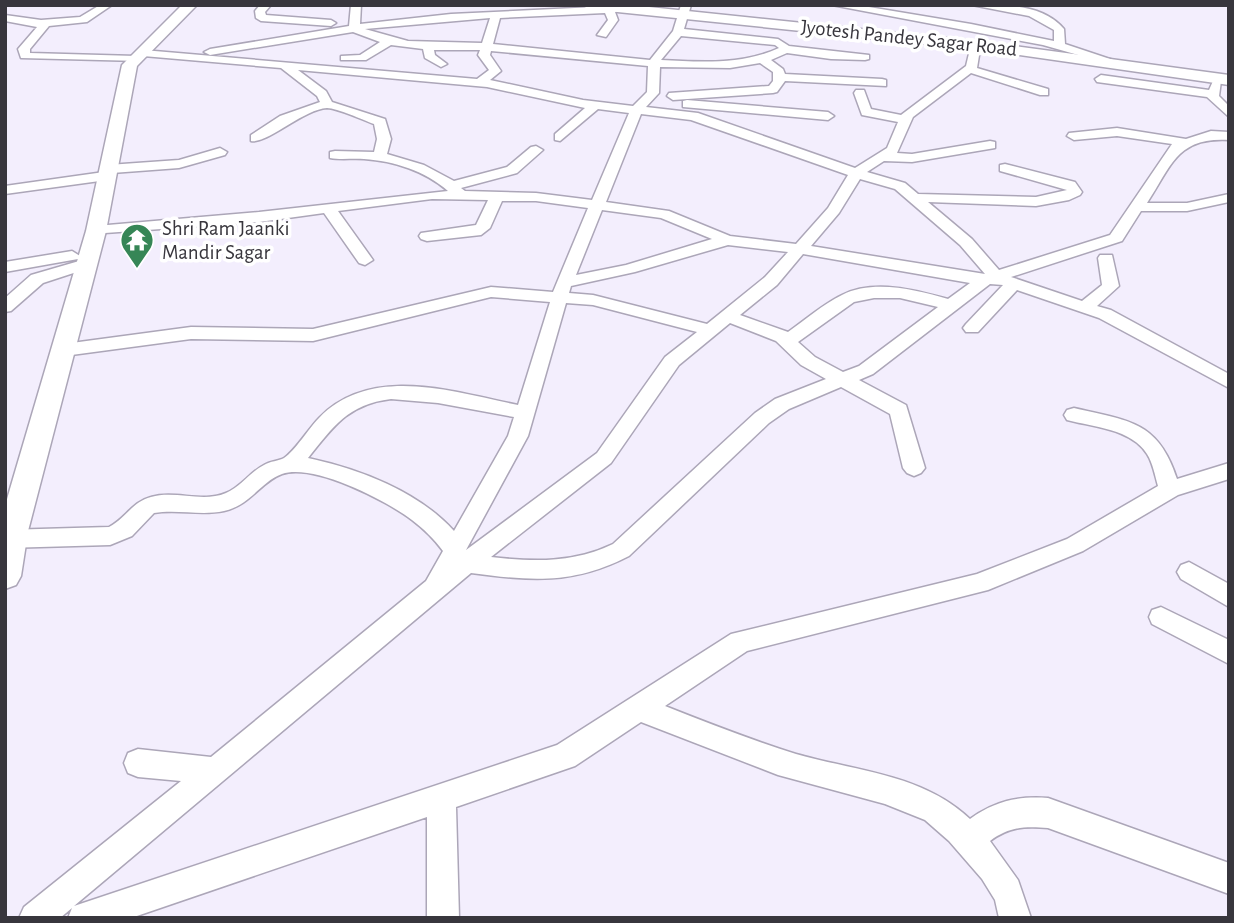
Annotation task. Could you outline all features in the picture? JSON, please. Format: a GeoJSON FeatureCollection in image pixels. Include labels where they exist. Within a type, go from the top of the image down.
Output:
{"type":"FeatureCollection","features":[{"type":"Feature","properties":{"kind":"main road"},"geometry":{"type":"LineString","coordinates":[[5,576],[8,539],[96,230],[130,65],[190,5]]}},
{"type":"Feature","properties":{"kind":"main road","name":"Jyotesh Pandey Sagar Road"},"geometry":{"type":"LineString","coordinates":[[588,5],[682,17],[977,45],[1110,61],[1223,79]]}},
{"type":"Feature","properties":{"kind":"street"},"geometry":{"type":"LineString","coordinates":[[5,18],[42,23],[83,20],[107,5]]}},
{"type":"Feature","properties":{"kind":"street"},"geometry":{"type":"LineString","coordinates":[[261,18],[260,11],[266,5]]}},
{"type":"Feature","properties":{"kind":"street"},"geometry":{"type":"LineString","coordinates":[[354,26],[356,5]]}},
{"type":"Feature","properties":{"kind":"street"},"geometry":{"type":"LineString","coordinates":[[838,5],[971,27],[1110,61]]}},
{"type":"Feature","properties":{"kind":"street"},"geometry":{"type":"LineString","coordinates":[[977,5],[1030,13],[1058,26],[1059,47]]}},
{"type":"Feature","properties":{"kind":"street"},"geometry":{"type":"LineString","coordinates":[[1030,13],[1053,8]]}},
{"type":"Feature","properties":{"kind":"street"},"geometry":{"type":"LineString","coordinates":[[199,58],[211,51],[354,26],[451,17],[612,9],[613,20],[602,35]]}},
{"type":"Feature","properties":{"kind":"street"},"geometry":{"type":"LineString","coordinates":[[480,82],[495,71],[484,55],[496,15]]}},
{"type":"Feature","properties":{"kind":"street"},"geometry":{"type":"LineString","coordinates":[[461,556],[518,436],[562,290],[596,203],[637,109],[653,93],[654,62],[682,17],[778,41],[786,49],[831,56],[865,57]]}},
{"type":"Feature","properties":{"kind":"street"},"geometry":{"type":"LineString","coordinates":[[251,25],[261,18],[354,26],[371,38],[428,47],[486,47],[723,66],[764,61],[777,57],[786,49]]}},
{"type":"Feature","properties":{"kind":"street"},"geometry":{"type":"LineString","coordinates":[[42,23],[44,26],[24,49],[25,56],[199,58],[480,82],[596,105],[637,109],[773,89],[779,77],[777,67],[764,61]]}},
{"type":"Feature","properties":{"kind":"street"},"geometry":{"type":"LineString","coordinates":[[229,48],[231,41],[241,33]]}},
{"type":"Feature","properties":{"kind":"street"},"geometry":{"type":"LineString","coordinates":[[345,58],[362,58],[387,42]]}},
{"type":"Feature","properties":{"kind":"street"},"geometry":{"type":"LineString","coordinates":[[35,918],[316,689],[426,594],[461,556],[604,458],[672,360],[771,281],[834,211],[856,173],[893,150],[905,120],[917,107],[969,69],[977,45]]}},
{"type":"Feature","properties":{"kind":"street"},"geometry":{"type":"LineString","coordinates":[[428,47],[429,56],[440,64]]}},
{"type":"Feature","properties":{"kind":"street"},"geometry":{"type":"LineString","coordinates":[[285,66],[322,94],[327,104]]}},
{"type":"Feature","properties":{"kind":"street"},"geometry":{"type":"LineString","coordinates":[[969,69],[1044,92]]}},
{"type":"Feature","properties":{"kind":"street"},"geometry":{"type":"LineString","coordinates":[[779,77],[882,83]]}},
{"type":"Feature","properties":{"kind":"street"},"geometry":{"type":"LineString","coordinates":[[1101,79],[1214,94]]}},
{"type":"Feature","properties":{"kind":"street"},"geometry":{"type":"LineString","coordinates":[[1214,94],[1223,79]]}},
{"type":"Feature","properties":{"kind":"street"},"geometry":{"type":"LineString","coordinates":[[653,93],[747,133],[856,173],[900,186],[966,242],[990,279]]}},
{"type":"Feature","properties":{"kind":"street"},"geometry":{"type":"LineString","coordinates":[[859,93],[866,112],[905,120]]}},
{"type":"Feature","properties":{"kind":"street"},"geometry":{"type":"LineString","coordinates":[[1214,94],[1220,106],[1229,113]]}},
{"type":"Feature","properties":{"kind":"street"},"geometry":{"type":"LineString","coordinates":[[256,138],[285,119],[327,104],[380,122],[384,139],[380,156]]}},
{"type":"Feature","properties":{"kind":"street"},"geometry":{"type":"LineString","coordinates":[[675,104],[828,116]]}},
{"type":"Feature","properties":{"kind":"street"},"geometry":{"type":"LineString","coordinates":[[560,137],[596,105]]}},
{"type":"Feature","properties":{"kind":"street"},"geometry":{"type":"LineString","coordinates":[[1074,136],[1097,130],[1114,130],[1188,143]]}},
{"type":"Feature","properties":{"kind":"street"},"geometry":{"type":"LineString","coordinates":[[8,539],[110,536],[124,532],[147,507],[159,504],[214,505],[230,501],[276,468],[292,463],[309,466],[373,489],[414,510],[441,530],[461,556],[542,572],[572,570],[599,563],[621,550],[762,418],[782,404],[866,370],[951,305],[990,279],[1116,237],[1177,146],[1211,135],[1229,136]]}},
{"type":"Feature","properties":{"kind":"street"},"geometry":{"type":"LineString","coordinates":[[881,157],[912,158],[990,145]]}},
{"type":"Feature","properties":{"kind":"street"},"geometry":{"type":"LineString","coordinates":[[96,230],[328,208],[457,191],[512,170],[536,150]]}},
{"type":"Feature","properties":{"kind":"street"},"geometry":{"type":"LineString","coordinates":[[5,190],[108,173],[185,164],[201,161],[220,152]]}},
{"type":"Feature","properties":{"kind":"street"},"geometry":{"type":"LineString","coordinates":[[335,155],[359,153],[419,167],[457,191],[596,203],[664,214],[727,240],[1014,283],[1105,314],[1229,382]]}},
{"type":"Feature","properties":{"kind":"street"},"geometry":{"type":"LineString","coordinates":[[915,198],[957,197],[1014,202],[1035,201],[1075,192],[1070,185],[1005,168]]}},
{"type":"Feature","properties":{"kind":"street"},"geometry":{"type":"LineString","coordinates":[[427,236],[476,232],[482,228],[497,196]]}},
{"type":"Feature","properties":{"kind":"street"},"geometry":{"type":"LineString","coordinates":[[1137,207],[1187,207],[1229,198]]}},
{"type":"Feature","properties":{"kind":"street"},"geometry":{"type":"LineString","coordinates":[[1212,202],[1229,218]]}},
{"type":"Feature","properties":{"kind":"street"},"geometry":{"type":"LineString","coordinates":[[328,208],[365,260]]}},
{"type":"Feature","properties":{"kind":"street"},"geometry":{"type":"LineString","coordinates":[[64,350],[191,333],[313,335],[491,292],[562,290],[727,240]]}},
{"type":"Feature","properties":{"kind":"street"},"geometry":{"type":"LineString","coordinates":[[1085,307],[1111,286],[1106,258]]}},
{"type":"Feature","properties":{"kind":"street"},"geometry":{"type":"LineString","coordinates":[[5,267],[88,259]]}},
{"type":"Feature","properties":{"kind":"street"},"geometry":{"type":"LineString","coordinates":[[5,307],[37,279],[88,259]]}},
{"type":"Feature","properties":{"kind":"street"},"geometry":{"type":"LineString","coordinates":[[972,328],[1014,283]]}},
{"type":"Feature","properties":{"kind":"street"},"geometry":{"type":"LineString","coordinates":[[562,290],[710,330]]}},
{"type":"Feature","properties":{"kind":"street"},"geometry":{"type":"LineString","coordinates":[[728,316],[782,337],[792,338],[848,298],[859,294],[905,293],[951,305]]}},
{"type":"Feature","properties":{"kind":"street"},"geometry":{"type":"LineString","coordinates":[[782,337],[808,361],[899,410],[915,468]]}},
{"type":"Feature","properties":{"kind":"street"},"geometry":{"type":"LineString","coordinates":[[292,463],[341,409],[363,397],[424,394],[524,414]]}},
{"type":"Feature","properties":{"kind":"street"},"geometry":{"type":"LineString","coordinates":[[1074,415],[1137,434],[1154,449],[1170,489]]}},
{"type":"Feature","properties":{"kind":"street"},"geometry":{"type":"LineString","coordinates":[[85,918],[565,756],[740,642],[980,583],[1075,545],[1170,489],[1229,471]]}},
{"type":"Feature","properties":{"kind":"street"},"geometry":{"type":"LineString","coordinates":[[1189,572],[1229,597]]}},
{"type":"Feature","properties":{"kind":"street"},"geometry":{"type":"LineString","coordinates":[[1161,618],[1229,653]]}},
{"type":"Feature","properties":{"kind":"street"},"geometry":{"type":"LineString","coordinates":[[638,708],[798,768],[855,780],[914,799],[937,811],[968,839],[998,872],[1013,900],[1015,918]]}},
{"type":"Feature","properties":{"kind":"street"},"geometry":{"type":"LineString","coordinates":[[138,763],[216,771]]}},
{"type":"Feature","properties":{"kind":"street"},"geometry":{"type":"LineString","coordinates":[[441,798],[443,918]]}},
{"type":"Feature","properties":{"kind":"street"},"geometry":{"type":"LineString","coordinates":[[968,839],[998,815],[1022,810],[1048,813],[1229,879]]}},
{"type":"Feature","properties":{"kind":"place","name":"Shri Ram Jaanki Mandir Sagar"},"geometry":{"type":"Point","coordinates":[137,270]}}]}
